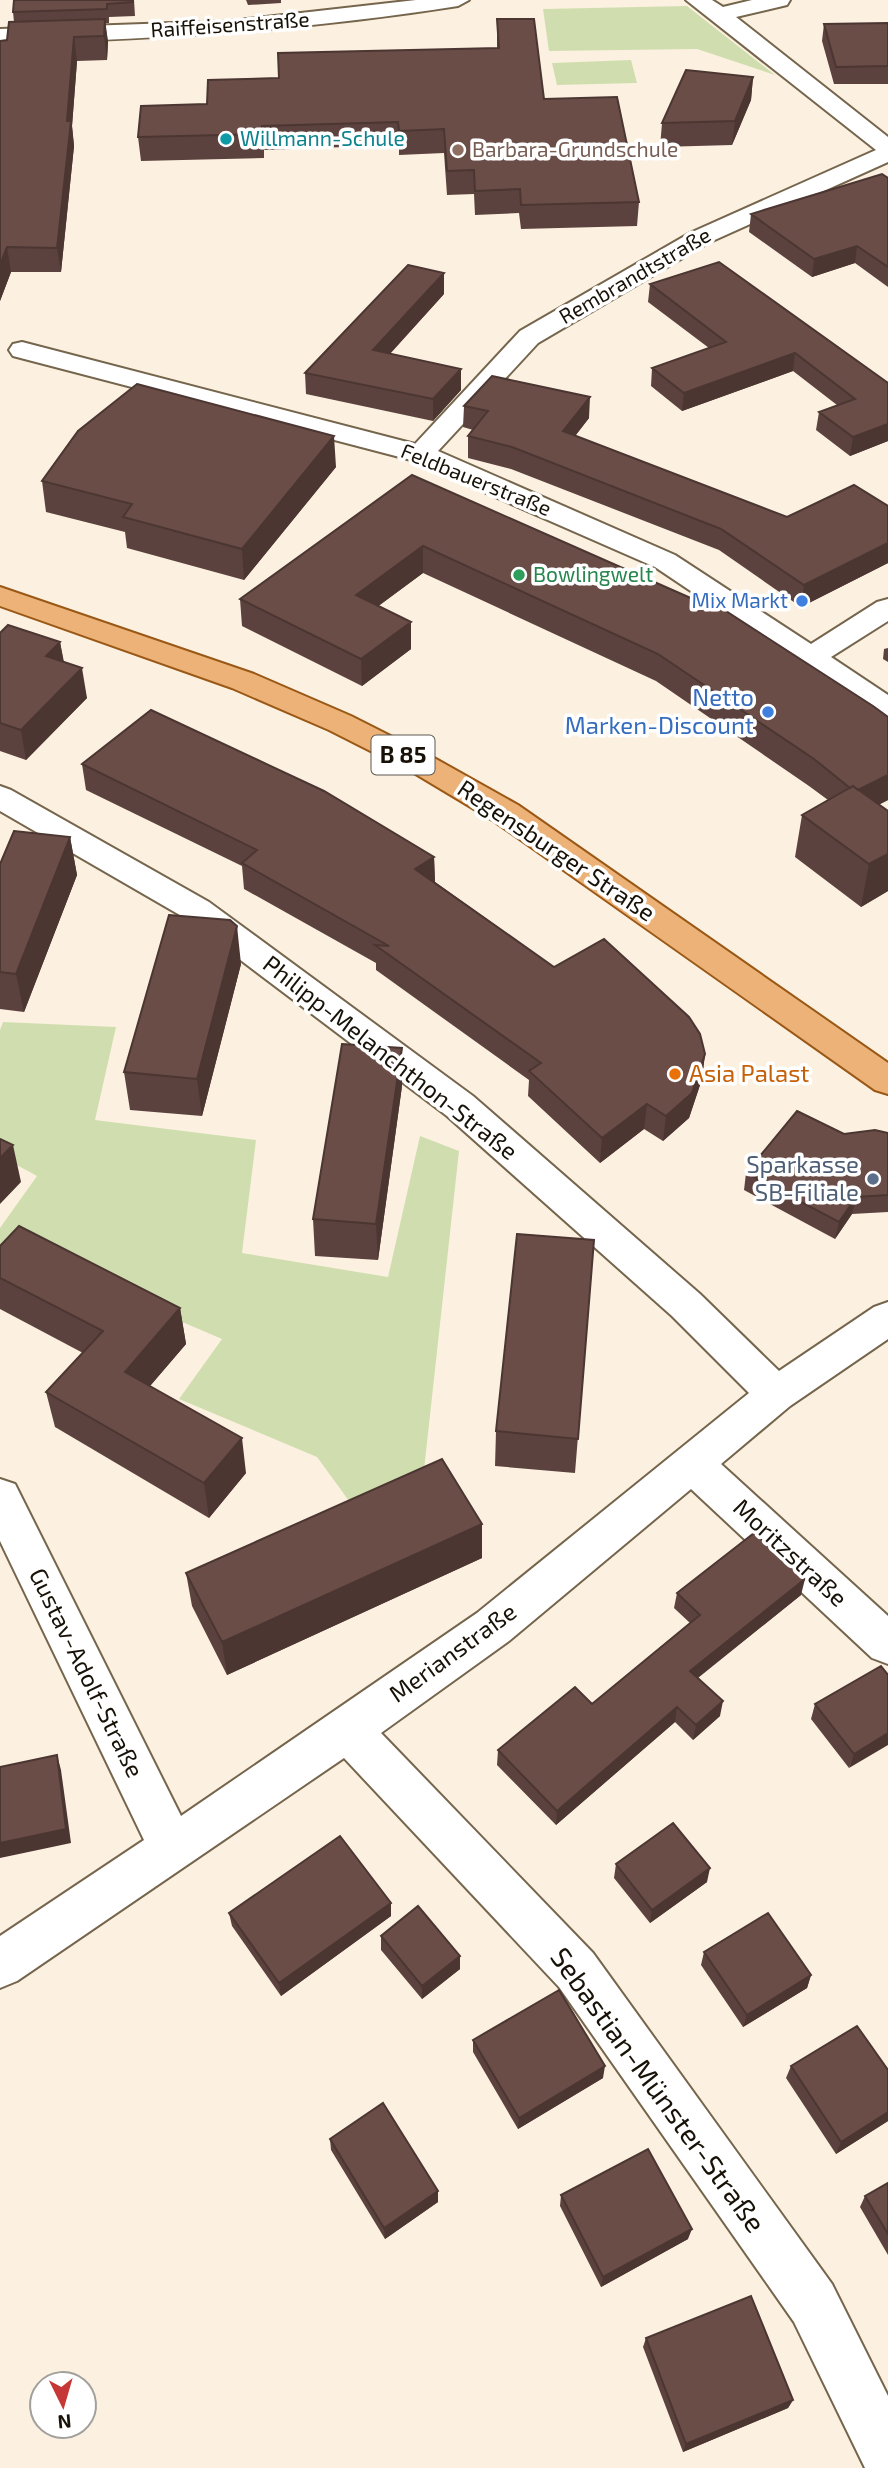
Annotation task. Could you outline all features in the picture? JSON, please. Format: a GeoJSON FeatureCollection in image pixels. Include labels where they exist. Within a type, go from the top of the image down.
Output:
{"type":"FeatureCollection","features":[{"type":"Feature","properties":{"kind":"main road","name":"Regensburger Straße"},"geometry":{"type":"LineString","coordinates":[[0,596],[243,681],[340,723],[425,766],[506,813],[888,1081]]}},
{"type":"Feature","properties":{"kind":"street","name":"Raiffeisenstraße"},"geometry":{"type":"LineString","coordinates":[[0,36],[269,24],[373,14],[458,0]]}},
{"type":"Feature","properties":{"kind":"street"},"geometry":{"type":"LineString","coordinates":[[697,0],[720,14],[888,151]]}},
{"type":"Feature","properties":{"kind":"street"},"geometry":{"type":"LineString","coordinates":[[720,14],[779,0]]}},
{"type":"Feature","properties":{"kind":"street","name":"Rembrandtstraße"},"geometry":{"type":"LineString","coordinates":[[421,454],[529,337],[699,237],[888,151]]}},
{"type":"Feature","properties":{"kind":"street","name":"Feldbauerstraße"},"geometry":{"type":"LineString","coordinates":[[22,350],[421,454],[665,561],[888,709]]}},
{"type":"Feature","properties":{"kind":"street"},"geometry":{"type":"LineString","coordinates":[[811,657],[888,608]]}},
{"type":"Feature","properties":{"kind":"street","name":"Philipp-Melanchthon-Straße"},"geometry":{"type":"LineString","coordinates":[[6,808],[197,909],[460,1106],[687,1305],[776,1394]]}},
{"type":"Feature","properties":{"kind":"street","name":"Merianstraße"},"geometry":{"type":"LineString","coordinates":[[0,1964],[348,1730],[494,1627],[776,1394],[888,1318]]}},
{"type":"Feature","properties":{"kind":"street","name":"Moritzstraße"},"geometry":{"type":"LineString","coordinates":[[692,1463],[888,1644]]}},
{"type":"Feature","properties":{"kind":"street","name":"Gustav-Adolf-Straße"},"geometry":{"type":"LineString","coordinates":[[0,1497],[173,1849]]}},
{"type":"Feature","properties":{"kind":"street","name":"Sebastian-Münster-Straße"},"geometry":{"type":"LineString","coordinates":[[348,1730],[576,1970],[813,2303],[888,2455]]}},
{"type":"Feature","properties":{"kind":"green space"},"geometry":{"type":"Polygon","coordinates":[[[687,6],[775,75],[697,49],[549,51],[543,9],[687,6]]]}},
{"type":"Feature","properties":{"kind":"green space"},"geometry":{"type":"Polygon","coordinates":[[[631,60],[637,83],[557,85],[552,63],[631,60]]]}},
{"type":"Feature","properties":{"kind":"green space"},"geometry":{"type":"Polygon","coordinates":[[[3,1022],[116,1027],[95,1120],[256,1140],[242,1253],[388,1277],[420,1136],[459,1151],[424,1470],[352,1505],[317,1457],[179,1399],[222,1339],[0,1244],[0,1228],[37,1176],[0,1156],[0,1030],[3,1022]]]}},
{"type":"Feature","properties":{"kind":"building"},"geometry":{"type":"Polygon","coordinates":[[[14,0],[133,2],[107,4],[107,9],[13,12],[14,0]]]}},
{"type":"Feature","properties":{"kind":"building"},"geometry":{"type":"Polygon","coordinates":[[[105,19],[104,36],[74,37],[67,121],[71,121],[57,248],[7,247],[0,265],[0,41],[7,40],[9,22],[105,19]]]}},
{"type":"Feature","properties":{"kind":"building"},"geometry":{"type":"Polygon","coordinates":[[[497,19],[534,19],[544,99],[617,97],[639,202],[521,205],[520,189],[475,191],[474,170],[447,171],[444,129],[399,131],[398,122],[262,126],[262,134],[138,137],[141,106],[207,104],[208,80],[279,78],[278,53],[499,48],[497,19]]]}},
{"type":"Feature","properties":{"kind":"building"},"geometry":{"type":"Polygon","coordinates":[[[888,23],[888,66],[836,67],[824,24],[888,23]]]}},
{"type":"Feature","properties":{"kind":"building"},"geometry":{"type":"Polygon","coordinates":[[[686,70],[753,77],[735,121],[662,123],[686,70]]]}},
{"type":"Feature","properties":{"kind":"building"},"geometry":{"type":"Polygon","coordinates":[[[882,174],[888,178],[888,267],[857,246],[814,259],[751,214],[882,174]]]}},
{"type":"Feature","properties":{"kind":"building"},"geometry":{"type":"Polygon","coordinates":[[[719,262],[888,383],[888,424],[853,437],[819,412],[855,399],[795,353],[684,393],[652,368],[726,342],[650,284],[719,262]]]}},
{"type":"Feature","properties":{"kind":"building"},"geometry":{"type":"Polygon","coordinates":[[[408,265],[444,273],[373,350],[461,369],[433,399],[305,373],[408,265]]]}},
{"type":"Feature","properties":{"kind":"building"},"geometry":{"type":"Polygon","coordinates":[[[492,376],[590,397],[563,431],[787,517],[854,485],[888,506],[888,543],[804,585],[721,529],[512,447],[468,436],[488,411],[464,406],[492,376]]]}},
{"type":"Feature","properties":{"kind":"building"},"geometry":{"type":"Polygon","coordinates":[[[137,384],[334,436],[242,549],[123,517],[132,504],[42,481],[78,431],[137,384]]]}},
{"type":"Feature","properties":{"kind":"building"},"geometry":{"type":"Polygon","coordinates":[[[412,475],[711,607],[715,604],[888,717],[888,775],[858,790],[853,786],[850,788],[814,759],[658,654],[423,546],[356,595],[411,622],[361,659],[240,599],[412,475]]]}},
{"type":"Feature","properties":{"kind":"building"},"geometry":{"type":"Polygon","coordinates":[[[8,625],[60,642],[46,656],[82,668],[21,730],[0,723],[0,633],[8,625]]]}},
{"type":"Feature","properties":{"kind":"building"},"geometry":{"type":"Polygon","coordinates":[[[151,710],[324,791],[434,857],[415,869],[554,967],[604,939],[689,1017],[700,1034],[705,1054],[692,1093],[666,1116],[647,1104],[602,1138],[529,1071],[541,1063],[375,945],[389,946],[242,863],[257,850],[82,764],[151,710]]]}},
{"type":"Feature","properties":{"kind":"building"},"geometry":{"type":"Polygon","coordinates":[[[853,786],[888,811],[888,854],[869,864],[802,815],[853,786]]]}},
{"type":"Feature","properties":{"kind":"building"},"geometry":{"type":"Polygon","coordinates":[[[14,831],[70,837],[16,974],[0,972],[0,864],[14,831]]]}},
{"type":"Feature","properties":{"kind":"building"},"geometry":{"type":"Polygon","coordinates":[[[169,915],[230,920],[237,926],[197,1079],[124,1072],[169,915]]]}},
{"type":"Feature","properties":{"kind":"building"},"geometry":{"type":"Polygon","coordinates":[[[342,1044],[402,1048],[376,1224],[313,1219],[342,1044]]]}},
{"type":"Feature","properties":{"kind":"building"},"geometry":{"type":"Polygon","coordinates":[[[797,1111],[844,1134],[875,1130],[888,1133],[888,1195],[856,1197],[839,1222],[746,1173],[797,1111]]]}},
{"type":"Feature","properties":{"kind":"building"},"geometry":{"type":"Polygon","coordinates":[[[0,1139],[13,1145],[0,1158],[0,1139]]]}},
{"type":"Feature","properties":{"kind":"building"},"geometry":{"type":"Polygon","coordinates":[[[19,1226],[180,1308],[125,1372],[242,1438],[204,1483],[46,1392],[103,1331],[0,1278],[0,1246],[19,1226]]]}},
{"type":"Feature","properties":{"kind":"building"},"geometry":{"type":"Polygon","coordinates":[[[517,1234],[594,1240],[578,1439],[496,1431],[517,1234]]]}},
{"type":"Feature","properties":{"kind":"building"},"geometry":{"type":"Polygon","coordinates":[[[442,1459],[482,1524],[222,1642],[186,1573],[442,1459]]]}},
{"type":"Feature","properties":{"kind":"building"},"geometry":{"type":"Polygon","coordinates":[[[754,1533],[805,1579],[690,1671],[723,1701],[696,1725],[677,1707],[557,1811],[498,1750],[575,1687],[592,1704],[700,1615],[677,1593],[754,1533]]]}},
{"type":"Feature","properties":{"kind":"building"},"geometry":{"type":"Polygon","coordinates":[[[881,1666],[888,1675],[888,1733],[854,1754],[815,1704],[881,1666]]]}},
{"type":"Feature","properties":{"kind":"building"},"geometry":{"type":"Polygon","coordinates":[[[57,1755],[66,1829],[0,1843],[0,1767],[57,1755]]]}},
{"type":"Feature","properties":{"kind":"building"},"geometry":{"type":"Polygon","coordinates":[[[673,1823],[710,1868],[652,1910],[616,1864],[673,1823]]]}},
{"type":"Feature","properties":{"kind":"building"},"geometry":{"type":"Polygon","coordinates":[[[340,1836],[391,1903],[279,1983],[229,1913],[340,1836]]]}},
{"type":"Feature","properties":{"kind":"building"},"geometry":{"type":"Polygon","coordinates":[[[418,1906],[460,1956],[422,1986],[381,1936],[418,1906]]]}},
{"type":"Feature","properties":{"kind":"building"},"geometry":{"type":"Polygon","coordinates":[[[768,1913],[811,1975],[747,2015],[704,1952],[768,1913]]]}},
{"type":"Feature","properties":{"kind":"building"},"geometry":{"type":"Polygon","coordinates":[[[559,1990],[605,2066],[519,2118],[473,2040],[559,1990]]]}},
{"type":"Feature","properties":{"kind":"building"},"geometry":{"type":"Polygon","coordinates":[[[857,2026],[888,2070],[888,2112],[841,2142],[791,2066],[857,2026]]]}},
{"type":"Feature","properties":{"kind":"building"},"geometry":{"type":"Polygon","coordinates":[[[383,2103],[438,2191],[384,2228],[330,2139],[383,2103]]]}},
{"type":"Feature","properties":{"kind":"building"},"geometry":{"type":"Polygon","coordinates":[[[648,2149],[692,2229],[603,2277],[561,2195],[648,2149]]]}},
{"type":"Feature","properties":{"kind":"building"},"geometry":{"type":"Polygon","coordinates":[[[888,2183],[888,2234],[865,2196],[888,2183]]]}},
{"type":"Feature","properties":{"kind":"building"},"geometry":{"type":"Polygon","coordinates":[[[751,2296],[793,2400],[686,2444],[646,2338],[751,2296]]]}},
{"type":"Feature","properties":{"kind":"place","name":"Willmann-Schule"},"geometry":{"type":"Point","coordinates":[226,139]}},
{"type":"Feature","properties":{"kind":"place","name":"Barbara-Grundschule"},"geometry":{"type":"Point","coordinates":[458,150]}},
{"type":"Feature","properties":{"kind":"place","name":"Bowlingwelt"},"geometry":{"type":"Point","coordinates":[519,575]}},
{"type":"Feature","properties":{"kind":"place","name":"Mix Markt"},"geometry":{"type":"Point","coordinates":[802,601]}},
{"type":"Feature","properties":{"kind":"place","name":"Netto Marken-Discount"},"geometry":{"type":"Point","coordinates":[768,712]}},
{"type":"Feature","properties":{"kind":"place","name":"Asia Palast"},"geometry":{"type":"Point","coordinates":[675,1074]}},
{"type":"Feature","properties":{"kind":"place","name":"Sparkasse SB-Filiale"},"geometry":{"type":"Point","coordinates":[873,1179]}}]}
